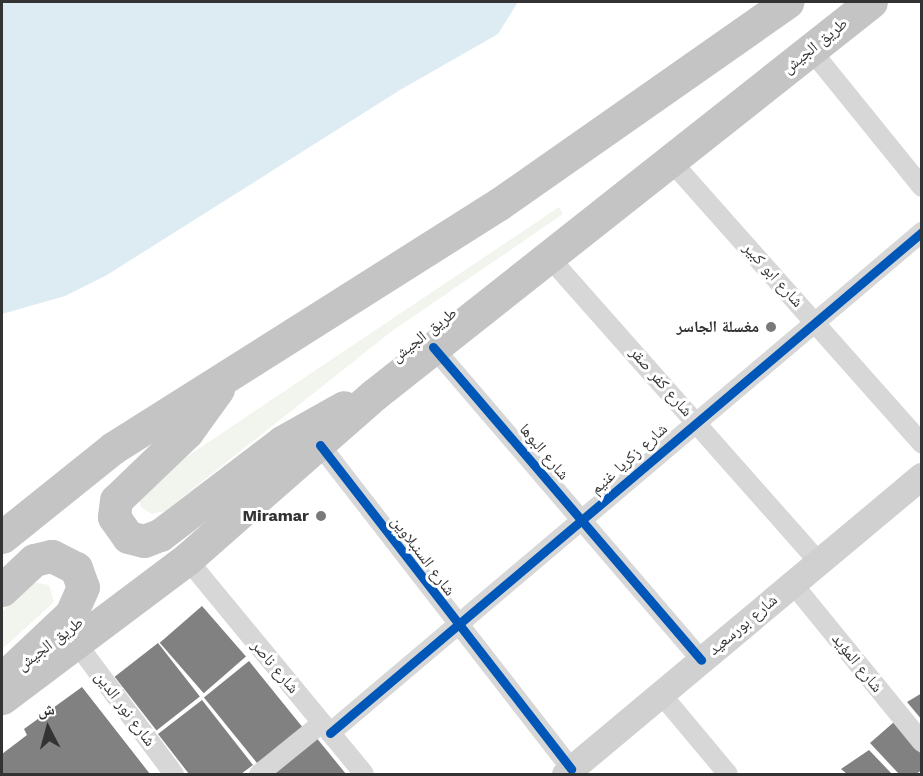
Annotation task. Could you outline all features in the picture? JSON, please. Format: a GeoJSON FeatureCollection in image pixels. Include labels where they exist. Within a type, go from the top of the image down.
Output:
{"type":"FeatureCollection","features":[{"type":"Feature","properties":{"kind":"highway"},"geometry":{"type":"LineString","coordinates":[[2,537],[112,447],[499,204],[787,2]]}},
{"type":"Feature","properties":{"kind":"highway","name":"طريق الجيش"},"geometry":{"type":"LineString","coordinates":[[2,698],[77,644],[187,559],[320,445],[375,394],[871,2]]}},
{"type":"Feature","properties":{"kind":"highway"},"geometry":{"type":"LineString","coordinates":[[226,377],[187,432],[116,500],[114,517],[128,537],[144,541],[160,535],[282,442],[375,394]]}},
{"type":"Feature","properties":{"kind":"highway"},"geometry":{"type":"LineString","coordinates":[[2,590],[34,560],[52,556],[76,568],[83,586],[71,614],[2,679]]}},
{"type":"Feature","properties":{"kind":"main road","name":"شارع بورسعيد"},"geometry":{"type":"LineString","coordinates":[[568,772],[921,478]]}},
{"type":"Feature","properties":{"kind":"street"},"geometry":{"type":"LineString","coordinates":[[811,50],[921,187]]}},
{"type":"Feature","properties":{"kind":"street","name":"شارع ابو كبير"},"geometry":{"type":"LineString","coordinates":[[671,161],[921,444]]}},
{"type":"Feature","properties":{"kind":"street","name":"شارع زكريا غنيم"},"geometry":{"type":"LineString","coordinates":[[259,774],[326,728],[458,628],[694,420],[921,232]]}},
{"type":"Feature","properties":{"kind":"street","name":"شارع كفر صقر"},"geometry":{"type":"LineString","coordinates":[[549,257],[819,562]]}},
{"type":"Feature","properties":{"kind":"street","name":"شارع البوها"},"geometry":{"type":"LineString","coordinates":[[433,347],[701,660]]}},
{"type":"Feature","properties":{"kind":"street","name":"شارع السنبلاوين"},"geometry":{"type":"LineString","coordinates":[[320,445],[568,772]]}},
{"type":"Feature","properties":{"kind":"street","name":"شارع ناصر"},"geometry":{"type":"LineString","coordinates":[[187,559],[364,774]]}},
{"type":"Feature","properties":{"kind":"street","name":"شارع المؤيد"},"geometry":{"type":"LineString","coordinates":[[793,584],[921,742]]}},
{"type":"Feature","properties":{"kind":"street","name":"شارع نور الدين"},"geometry":{"type":"LineString","coordinates":[[77,644],[174,774]]}},
{"type":"Feature","properties":{"kind":"street"},"geometry":{"type":"LineString","coordinates":[[661,694],[728,774]]}},
{"type":"Feature","properties":{"kind":"shaded area"},"geometry":{"type":"Polygon","coordinates":[[[2,2],[518,2],[498,34],[400,90],[107,275],[65,296],[2,314],[2,2]]]}},
{"type":"Feature","properties":{"kind":"shaded area"},"geometry":{"type":"Polygon","coordinates":[[[559,207],[563,214],[392,331],[165,511],[152,514],[141,507],[138,495],[146,484],[559,207]]]}},
{"type":"Feature","properties":{"kind":"shaded area"},"geometry":{"type":"Polygon","coordinates":[[[32,582],[49,585],[54,602],[2,649],[2,612],[32,582]]]}},
{"type":"Feature","properties":{"kind":"building"},"geometry":{"type":"Polygon","coordinates":[[[202,606],[246,657],[204,693],[160,643],[202,606]]]}},
{"type":"Feature","properties":{"kind":"building"},"geometry":{"type":"Polygon","coordinates":[[[158,643],[200,697],[157,730],[115,677],[158,643]]]}},
{"type":"Feature","properties":{"kind":"building"},"geometry":{"type":"Polygon","coordinates":[[[249,661],[304,729],[259,766],[204,698],[249,661]]]}},
{"type":"Feature","properties":{"kind":"building"},"geometry":{"type":"Polygon","coordinates":[[[82,687],[150,774],[2,774],[2,754],[27,735],[24,729],[82,687]]]}},
{"type":"Feature","properties":{"kind":"building"},"geometry":{"type":"Polygon","coordinates":[[[922,693],[922,720],[907,702],[922,693]]]}},
{"type":"Feature","properties":{"kind":"building"},"geometry":{"type":"Polygon","coordinates":[[[202,700],[253,765],[241,774],[189,774],[158,734],[202,700]]]}},
{"type":"Feature","properties":{"kind":"building"},"geometry":{"type":"Polygon","coordinates":[[[894,722],[922,755],[922,770],[916,774],[899,774],[870,743],[894,722]]]}},
{"type":"Feature","properties":{"kind":"building"},"geometry":{"type":"Polygon","coordinates":[[[315,736],[346,774],[266,774],[315,736]]]}},
{"type":"Feature","properties":{"kind":"building"},"geometry":{"type":"Polygon","coordinates":[[[869,750],[892,774],[847,774],[841,769],[869,750]]]}},
{"type":"Feature","properties":{"kind":"cycle path"},"geometry":{"type":"LineString","coordinates":[[330,733],[922,232]]}},
{"type":"Feature","properties":{"kind":"cycle path"},"geometry":{"type":"LineString","coordinates":[[433,347],[701,660]]}},
{"type":"Feature","properties":{"kind":"cycle path"},"geometry":{"type":"LineString","coordinates":[[320,445],[571,769]]}},
{"type":"Feature","properties":{"kind":"place","name":"مغسلة الجاسر"},"geometry":{"type":"Point","coordinates":[771,327]}},
{"type":"Feature","properties":{"kind":"place","name":"Miramar"},"geometry":{"type":"Point","coordinates":[321,516]}}]}
